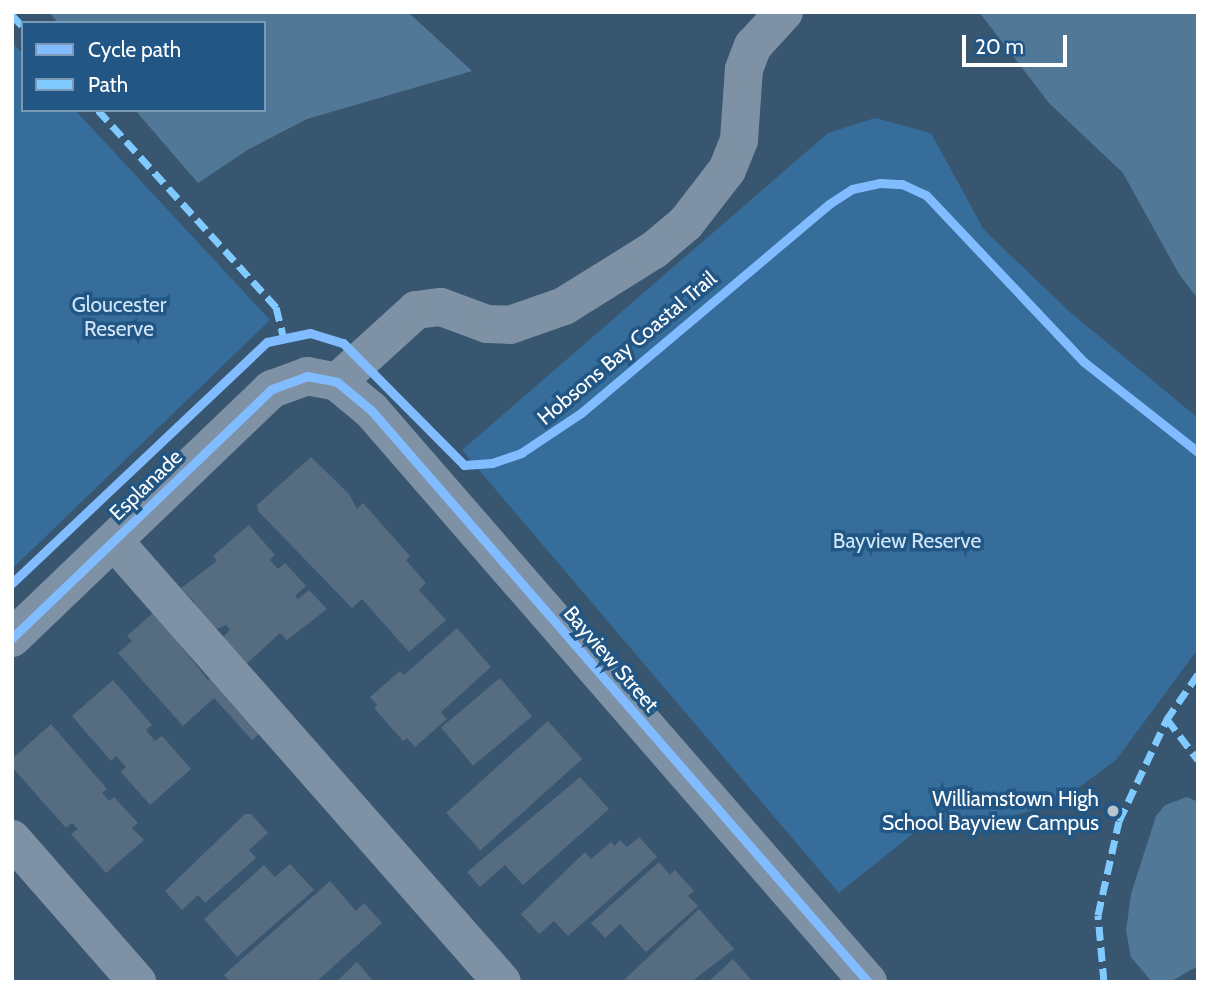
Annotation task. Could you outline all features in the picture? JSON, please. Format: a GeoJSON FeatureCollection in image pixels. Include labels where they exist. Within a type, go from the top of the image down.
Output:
{"type":"FeatureCollection","features":[{"type":"Feature","properties":{"kind":"street"},"geometry":{"type":"LineString","coordinates":[[326,379],[416,310],[441,307],[487,324],[510,325],[564,306],[654,250],[686,223],[727,170],[739,140],[744,69],[753,46],[783,12]]}},
{"type":"Feature","properties":{"kind":"street","name":"Esplanade"},"geometry":{"type":"LineString","coordinates":[[12,638],[262,397],[285,381],[326,379]]}},
{"type":"Feature","properties":{"kind":"street","name":"Bayview Street"},"geometry":{"type":"LineString","coordinates":[[326,379],[371,410],[868,982]]}},
{"type":"Feature","properties":{"kind":"street"},"geometry":{"type":"LineString","coordinates":[[114,541],[502,982]]}},
{"type":"Feature","properties":{"kind":"street"},"geometry":{"type":"LineString","coordinates":[[12,839],[137,982]]}},
{"type":"Feature","properties":{"kind":"green space","name":"Gloucester Reserve"},"geometry":{"type":"Polygon","coordinates":[[[12,42],[21,52],[21,112],[77,112],[270,320],[12,569],[12,42]]]}},
{"type":"Feature","properties":{"kind":"green space","name":"Bayview Reserve"},"geometry":{"type":"Polygon","coordinates":[[[875,118],[931,133],[984,230],[1071,313],[1198,418],[1198,649],[1116,760],[1059,802],[997,821],[930,820],[839,893],[462,450],[828,133],[875,118]]]}},
{"type":"Feature","properties":{"kind":"shaded area"},"geometry":{"type":"Polygon","coordinates":[[[49,12],[408,12],[472,71],[307,119],[249,149],[198,183],[137,112],[266,112],[266,21],[56,21],[49,12]]]}},
{"type":"Feature","properties":{"kind":"shaded area"},"geometry":{"type":"Polygon","coordinates":[[[979,12],[1198,12],[1198,299],[1179,274],[1123,173],[1049,103],[979,12]]]}},
{"type":"Feature","properties":{"kind":"shaded area"},"geometry":{"type":"Polygon","coordinates":[[[1187,797],[1198,802],[1198,966],[1170,982],[1152,982],[1131,957],[1126,931],[1131,894],[1156,816],[1165,805],[1187,797]]]}},
{"type":"Feature","properties":{"kind":"building"},"geometry":{"type":"Polygon","coordinates":[[[311,457],[349,494],[357,509],[363,503],[410,556],[406,560],[426,583],[419,590],[446,620],[409,652],[362,599],[352,608],[258,511],[257,505],[311,457]]]}},
{"type":"Feature","properties":{"kind":"building"},"geometry":{"type":"Polygon","coordinates":[[[249,525],[275,555],[270,560],[278,569],[285,563],[306,586],[295,596],[298,599],[309,590],[327,609],[287,640],[280,633],[242,668],[219,641],[230,630],[226,625],[211,632],[189,608],[195,603],[181,588],[217,561],[213,556],[249,525]]]}},
{"type":"Feature","properties":{"kind":"building"},"geometry":{"type":"Polygon","coordinates":[[[154,612],[208,680],[219,669],[269,725],[252,740],[214,698],[183,726],[118,653],[132,641],[127,636],[154,612]]]}},
{"type":"Feature","properties":{"kind":"building"},"geometry":{"type":"Polygon","coordinates":[[[457,628],[491,667],[441,712],[447,719],[415,747],[407,738],[403,741],[374,708],[377,705],[370,697],[400,671],[404,675],[457,628]]]}},
{"type":"Feature","properties":{"kind":"building"},"geometry":{"type":"Polygon","coordinates":[[[500,678],[532,716],[473,766],[441,727],[500,678]]]}},
{"type":"Feature","properties":{"kind":"building"},"geometry":{"type":"Polygon","coordinates":[[[113,680],[152,725],[146,730],[155,741],[162,736],[191,769],[150,805],[121,772],[126,767],[116,756],[111,761],[72,716],[113,680]]]}},
{"type":"Feature","properties":{"kind":"building"},"geometry":{"type":"Polygon","coordinates":[[[548,721],[582,759],[480,851],[446,813],[548,721]]]}},
{"type":"Feature","properties":{"kind":"building"},"geometry":{"type":"Polygon","coordinates":[[[51,724],[107,789],[102,793],[109,801],[114,797],[138,823],[132,828],[144,840],[106,873],[71,834],[78,829],[72,823],[66,828],[12,767],[12,759],[51,724]]]}},
{"type":"Feature","properties":{"kind":"building"},"geometry":{"type":"Polygon","coordinates":[[[580,777],[609,809],[523,885],[505,865],[480,887],[467,872],[580,777]]]}},
{"type":"Feature","properties":{"kind":"building"},"geometry":{"type":"Polygon","coordinates":[[[245,814],[251,814],[268,833],[249,850],[256,858],[205,903],[198,895],[182,910],[165,891],[245,814]]]}},
{"type":"Feature","properties":{"kind":"building"},"geometry":{"type":"Polygon","coordinates":[[[639,837],[657,857],[568,936],[554,921],[539,934],[521,914],[585,852],[591,859],[611,842],[615,846],[620,840],[627,847],[639,837]]]}},
{"type":"Feature","properties":{"kind":"building"},"geometry":{"type":"Polygon","coordinates":[[[659,862],[670,875],[675,870],[694,891],[688,896],[698,906],[646,952],[620,924],[605,938],[591,923],[659,862]]]}},
{"type":"Feature","properties":{"kind":"building"},"geometry":{"type":"Polygon","coordinates":[[[290,864],[314,890],[237,957],[204,919],[264,865],[275,877],[290,864]]]}},
{"type":"Feature","properties":{"kind":"building"},"geometry":{"type":"Polygon","coordinates":[[[330,881],[356,911],[364,903],[382,923],[316,982],[231,982],[224,975],[330,881]]]}},
{"type":"Feature","properties":{"kind":"building"},"geometry":{"type":"Polygon","coordinates":[[[699,909],[734,949],[691,982],[622,982],[699,909]]]}},
{"type":"Feature","properties":{"kind":"building"},"geometry":{"type":"Polygon","coordinates":[[[733,959],[753,982],[708,982],[733,959]]]}},
{"type":"Feature","properties":{"kind":"building"},"geometry":{"type":"Polygon","coordinates":[[[357,962],[374,982],[336,982],[357,962]]]}},
{"type":"Feature","properties":{"kind":"marked path"},"geometry":{"type":"LineString","coordinates":[[12,15],[21,25]]}},
{"type":"Feature","properties":{"kind":"marked path"},"geometry":{"type":"LineString","coordinates":[[100,112],[276,307],[283,336]]}},
{"type":"Feature","properties":{"kind":"marked path"},"geometry":{"type":"LineString","coordinates":[[1198,674],[1167,719],[1198,760]]}},
{"type":"Feature","properties":{"kind":"marked path"},"geometry":{"type":"LineString","coordinates":[[1104,982],[1098,915],[1119,821],[1167,719]]}},
{"type":"Feature","properties":{"kind":"cycle path","name":"Hobsons Bay Coastal Trail"},"geometry":{"type":"LineString","coordinates":[[12,583],[267,342],[310,333],[343,343],[464,465],[492,463],[521,453],[581,413],[829,204],[852,189],[880,183],[902,184],[926,195],[1084,362],[1198,452]]}},
{"type":"Feature","properties":{"kind":"cycle path"},"geometry":{"type":"LineString","coordinates":[[12,638],[272,389],[307,376],[337,382],[371,410],[868,982]]}},
{"type":"Feature","properties":{"kind":"place","name":"Williamstown High School Bayview Campus"},"geometry":{"type":"Point","coordinates":[1113,811]}}]}
